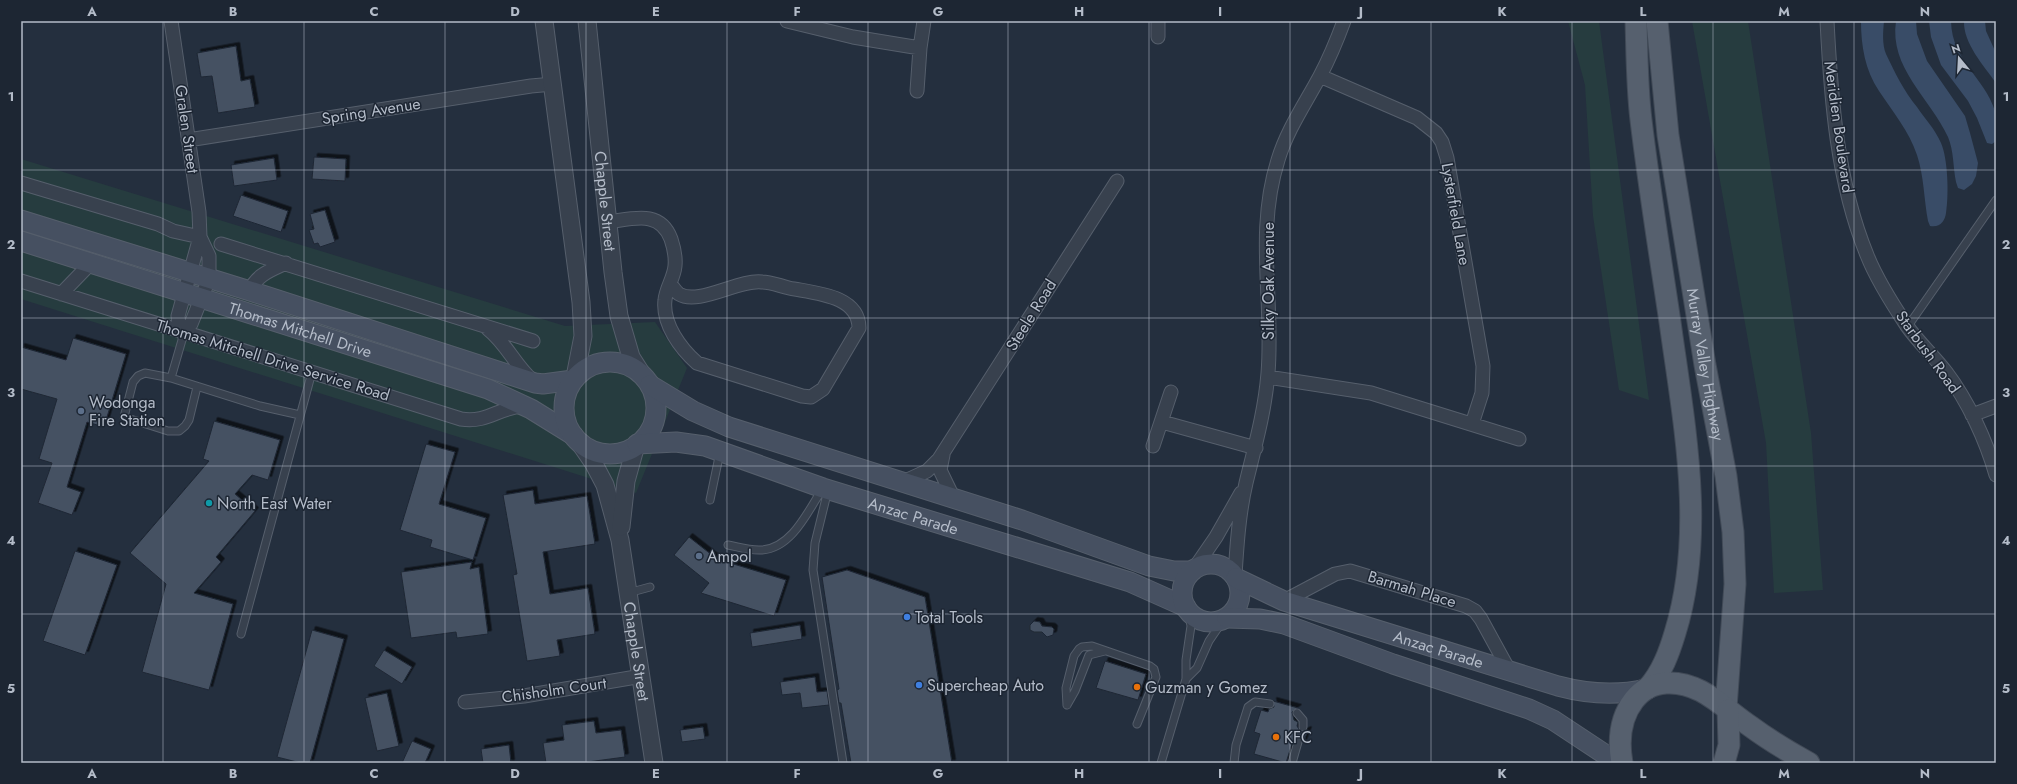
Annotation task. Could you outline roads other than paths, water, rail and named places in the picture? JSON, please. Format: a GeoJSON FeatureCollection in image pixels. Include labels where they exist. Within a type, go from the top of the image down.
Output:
{"type":"FeatureCollection","features":[{"type":"Feature","properties":{"kind":"main road","name":"Murray Valley Highway"},"geometry":{"type":"LineString","coordinates":[[1622,763],[1620,736],[1624,717],[1633,702],[1658,674],[1667,657],[1681,612],[1688,556],[1690,502],[1684,422],[1641,120],[1636,21]]}},
{"type":"Feature","properties":{"kind":"main road","name":"Murray Valley Highway"},"geometry":{"type":"LineString","coordinates":[[1657,21],[1668,135],[1705,365],[1726,476],[1733,532],[1735,584],[1727,709],[1729,744],[1724,763]]}},
{"type":"Feature","properties":{"kind":"main road","name":"Thomas Mitchell Drive"},"geometry":{"type":"LineString","coordinates":[[21,220],[190,274],[250,291],[538,384],[574,378]]}},
{"type":"Feature","properties":{"kind":"main road","name":"Thomas Mitchell Drive"},"geometry":{"type":"LineString","coordinates":[[21,241],[482,387],[525,406],[576,438]]}},
{"type":"Feature","properties":{"kind":"main road"},"geometry":{"type":"LineString","coordinates":[[90,264],[127,253]]}},
{"type":"Feature","properties":{"kind":"main road"},"geometry":{"type":"LineString","coordinates":[[250,291],[250,302],[253,314]]}},
{"type":"Feature","properties":{"kind":"main road"},"geometry":{"type":"LineString","coordinates":[[610,363],[632,368],[646,380],[656,400],[656,413],[648,433],[636,445],[623,452],[606,454],[593,450],[576,438],[567,425],[564,412],[567,393],[574,378],[593,366],[610,363]]}},
{"type":"Feature","properties":{"kind":"main road","name":"Anzac Parade"},"geometry":{"type":"LineString","coordinates":[[646,380],[687,408],[716,422],[953,497],[1149,566],[1174,571],[1193,570]]}},
{"type":"Feature","properties":{"kind":"main road","name":"Anzac Parade"},"geometry":{"type":"LineString","coordinates":[[636,445],[684,442],[705,446],[825,489],[1130,582],[1187,609]]}},
{"type":"Feature","properties":{"kind":"main road"},"geometry":{"type":"LineString","coordinates":[[1203,564],[1217,564],[1225,567],[1235,577],[1240,587],[1241,599],[1236,610],[1226,618],[1212,622],[1203,621],[1194,616],[1187,609],[1182,595],[1182,588],[1193,570],[1203,564]]}},
{"type":"Feature","properties":{"kind":"main road","name":"Anzac Parade"},"geometry":{"type":"LineString","coordinates":[[1235,577],[1284,601],[1572,690],[1593,693],[1627,693],[1647,688]]}},
{"type":"Feature","properties":{"kind":"main road","name":"Anzac Parade"},"geometry":{"type":"LineString","coordinates":[[1226,618],[1260,619],[1284,624],[1393,664],[1529,709],[1565,728],[1618,763]]}},
{"type":"Feature","properties":{"kind":"main road"},"geometry":{"type":"LineString","coordinates":[[1647,688],[1661,684],[1674,683],[1692,686],[1709,695],[1766,737],[1809,763]]}},
{"type":"Feature","properties":{"kind":"street","name":"Gralen Street"},"geometry":{"type":"LineString","coordinates":[[171,21],[199,212],[200,237],[190,274],[192,295],[191,324],[182,331]]}},
{"type":"Feature","properties":{"kind":"street"},"geometry":{"type":"LineString","coordinates":[[544,21],[581,302],[583,336],[574,378]]}},
{"type":"Feature","properties":{"kind":"street","name":"Chapple Street"},"geometry":{"type":"LineString","coordinates":[[587,21],[608,222],[620,316],[631,357],[646,380]]}},
{"type":"Feature","properties":{"kind":"street"},"geometry":{"type":"LineString","coordinates":[[787,21],[852,37],[920,48]]}},
{"type":"Feature","properties":{"kind":"street"},"geometry":{"type":"LineString","coordinates":[[917,91],[920,48],[924,21]]}},
{"type":"Feature","properties":{"kind":"street"},"geometry":{"type":"LineString","coordinates":[[1158,21],[1158,37]]}},
{"type":"Feature","properties":{"kind":"street","name":"Silky Oak Avenue"},"geometry":{"type":"LineString","coordinates":[[1235,577],[1238,527],[1246,483],[1256,448],[1268,377],[1265,244],[1270,190],[1278,159],[1291,127],[1320,76],[1344,21]]}},
{"type":"Feature","properties":{"kind":"street","name":"Meridien Boulevard"},"geometry":{"type":"LineString","coordinates":[[1827,21],[1830,70],[1844,180],[1858,231]]}},
{"type":"Feature","properties":{"kind":"street","name":"Lysterfield Lane"},"geometry":{"type":"LineString","coordinates":[[1320,76],[1417,118],[1436,133],[1442,142],[1447,158],[1484,366],[1482,393],[1472,424]]}},
{"type":"Feature","properties":{"kind":"street","name":"Spring Avenue"},"geometry":{"type":"LineString","coordinates":[[188,140],[531,86],[553,84]]}},
{"type":"Feature","properties":{"kind":"street","name":"Steele Road"},"geometry":{"type":"LineString","coordinates":[[953,497],[940,470],[941,459],[1117,181]]}},
{"type":"Feature","properties":{"kind":"street"},"geometry":{"type":"LineString","coordinates":[[21,182],[158,224],[173,231],[200,237]]}},
{"type":"Feature","properties":{"kind":"street"},"geometry":{"type":"LineString","coordinates":[[608,222],[635,218],[653,219],[662,223],[668,232],[676,257],[671,285],[664,301],[666,315],[672,332],[688,355],[697,363],[802,396],[811,397],[823,389],[859,328],[859,322],[854,310],[842,301],[830,296],[762,282],[744,283],[700,296],[687,296],[679,294],[671,285]]}},
{"type":"Feature","properties":{"kind":"street","name":"Starbush Road"},"geometry":{"type":"LineString","coordinates":[[1858,231],[1867,257],[1908,326],[1947,373],[1972,415],[1987,449],[1996,475]]}},
{"type":"Feature","properties":{"kind":"street","name":"Gralen Street"},"geometry":{"type":"LineString","coordinates":[[192,295],[209,279],[209,256],[200,237]]}},
{"type":"Feature","properties":{"kind":"street"},"geometry":{"type":"LineString","coordinates":[[221,244],[533,341]]}},
{"type":"Feature","properties":{"kind":"street"},"geometry":{"type":"LineString","coordinates":[[250,291],[253,282],[260,276],[286,263]]}},
{"type":"Feature","properties":{"kind":"street"},"geometry":{"type":"LineString","coordinates":[[61,294],[90,264]]}},
{"type":"Feature","properties":{"kind":"street","name":"Thomas Mitchell Drive Service Road"},"geometry":{"type":"LineString","coordinates":[[21,281],[461,420],[483,419],[504,409],[525,406]]}},
{"type":"Feature","properties":{"kind":"street"},"geometry":{"type":"LineString","coordinates":[[483,326],[500,340],[525,374],[538,384]]}},
{"type":"Feature","properties":{"kind":"street"},"geometry":{"type":"LineString","coordinates":[[1268,377],[1371,393],[1519,439]]}},
{"type":"Feature","properties":{"kind":"street"},"geometry":{"type":"LineString","coordinates":[[1154,446],[1171,392]]}},
{"type":"Feature","properties":{"kind":"street"},"geometry":{"type":"LineString","coordinates":[[1972,415],[1996,406]]}},
{"type":"Feature","properties":{"kind":"street"},"geometry":{"type":"LineString","coordinates":[[1162,422],[1256,448]]}},
{"type":"Feature","properties":{"kind":"street","name":"Chapple Street"},"geometry":{"type":"LineString","coordinates":[[576,438],[594,464],[605,485],[620,540],[642,676],[654,763]]}},
{"type":"Feature","properties":{"kind":"street","name":"Chapple Street"},"geometry":{"type":"LineString","coordinates":[[620,540],[626,481],[636,445]]}},
{"type":"Feature","properties":{"kind":"street","name":"Steele Road"},"geometry":{"type":"LineString","coordinates":[[903,482],[915,478],[931,468],[946,450]]}},
{"type":"Feature","properties":{"kind":"street","name":"Silky Oak Avenue"},"geometry":{"type":"LineString","coordinates":[[1193,570],[1216,537],[1246,483]]}},
{"type":"Feature","properties":{"kind":"street","name":"Barmah Place"},"geometry":{"type":"LineString","coordinates":[[1284,601],[1335,574],[1350,571],[1451,602],[1469,608],[1478,615],[1510,672]]}},
{"type":"Feature","properties":{"kind":"street","name":"Chisholm Court"},"geometry":{"type":"LineString","coordinates":[[465,702],[524,696],[642,676]]}},
{"type":"Feature","properties":{"kind":"lane"},"geometry":{"type":"LineString","coordinates":[[1908,326],[1996,200]]}},
{"type":"Feature","properties":{"kind":"lane"},"geometry":{"type":"LineString","coordinates":[[171,378],[182,340],[182,331]]}},
{"type":"Feature","properties":{"kind":"lane"},"geometry":{"type":"LineString","coordinates":[[241,634],[312,372]]}},
{"type":"Feature","properties":{"kind":"lane"},"geometry":{"type":"LineString","coordinates":[[197,387],[189,420],[186,426],[179,431],[168,431],[124,417],[133,382],[138,376],[145,373],[171,378],[260,406],[300,415]]}},
{"type":"Feature","properties":{"kind":"lane"},"geometry":{"type":"LineString","coordinates":[[710,500],[720,452]]}},
{"type":"Feature","properties":{"kind":"lane"},"geometry":{"type":"LineString","coordinates":[[728,545],[754,550],[767,549],[777,546],[795,530],[825,489]]}},
{"type":"Feature","properties":{"kind":"lane"},"geometry":{"type":"LineString","coordinates":[[825,489],[814,543],[813,570],[843,763]]}},
{"type":"Feature","properties":{"kind":"lane"},"geometry":{"type":"LineString","coordinates":[[628,594],[650,587]]}},
{"type":"Feature","properties":{"kind":"lane"},"geometry":{"type":"LineString","coordinates":[[1161,763],[1186,679],[1186,660],[1191,626],[1187,609]]}},
{"type":"Feature","properties":{"kind":"lane"},"geometry":{"type":"LineString","coordinates":[[1186,679],[1197,668],[1209,641],[1226,618]]}},
{"type":"Feature","properties":{"kind":"lane"},"geometry":{"type":"LineString","coordinates":[[1106,650],[1089,655],[1075,691],[1067,705],[1066,688],[1074,656],[1078,649],[1092,646],[1106,650],[1150,666],[1156,672],[1156,677],[1137,724]]}},
{"type":"Feature","properties":{"kind":"lane"},"geometry":{"type":"LineString","coordinates":[[1234,763],[1236,745],[1248,707],[1255,702],[1270,704]]}},
{"type":"Feature","properties":{"kind":"lane"},"geometry":{"type":"LineString","coordinates":[[1297,713],[1303,720],[1303,727]]}},
{"type":"Feature","properties":{"kind":"lane"},"geometry":{"type":"LineString","coordinates":[[1292,763],[1298,742]]}},
{"type":"Feature","properties":{"kind":"water"},"geometry":{"type":"Polygon","coordinates":[[[1861,21],[1884,21],[1883,42],[1886,54],[1896,75],[1912,101],[1933,129],[1941,143],[1946,167],[1947,197],[1944,219],[1937,226],[1930,226],[1928,221],[1921,171],[1914,146],[1870,75],[1863,49],[1861,21]]]}},
{"type":"Feature","properties":{"kind":"water"},"geometry":{"type":"Polygon","coordinates":[[[1896,21],[1916,21],[1917,34],[1927,61],[1965,116],[1978,163],[1976,176],[1972,184],[1964,190],[1958,188],[1956,182],[1948,137],[1905,68],[1895,38],[1896,21]]]}},
{"type":"Feature","properties":{"kind":"water"},"geometry":{"type":"Polygon","coordinates":[[[1929,21],[1951,21],[1953,35],[1962,58],[1984,88],[1996,114],[1996,141],[1992,144],[1987,143],[1968,101],[1941,65],[1931,37],[1929,21]]]}},
{"type":"Feature","properties":{"kind":"water"},"geometry":{"type":"Polygon","coordinates":[[[1964,21],[1985,21],[1986,31],[1996,53],[1996,83],[1975,54],[1967,38],[1964,21]]]}},
{"type":"Feature","properties":{"kind":"place","name":"Wodonga Fire Station"},"geometry":{"type":"Point","coordinates":[81,411]}},
{"type":"Feature","properties":{"kind":"place","name":"North East Water"},"geometry":{"type":"Point","coordinates":[209,503]}},
{"type":"Feature","properties":{"kind":"place","name":"Ampol"},"geometry":{"type":"Point","coordinates":[699,556]}},
{"type":"Feature","properties":{"kind":"place","name":"Total Tools"},"geometry":{"type":"Point","coordinates":[907,617]}},
{"type":"Feature","properties":{"kind":"place","name":"Supercheap Auto"},"geometry":{"type":"Point","coordinates":[919,685]}},
{"type":"Feature","properties":{"kind":"place","name":"Guzman y Gomez"},"geometry":{"type":"Point","coordinates":[1137,687]}},
{"type":"Feature","properties":{"kind":"place","name":"KFC"},"geometry":{"type":"Point","coordinates":[1276,737]}}]}
